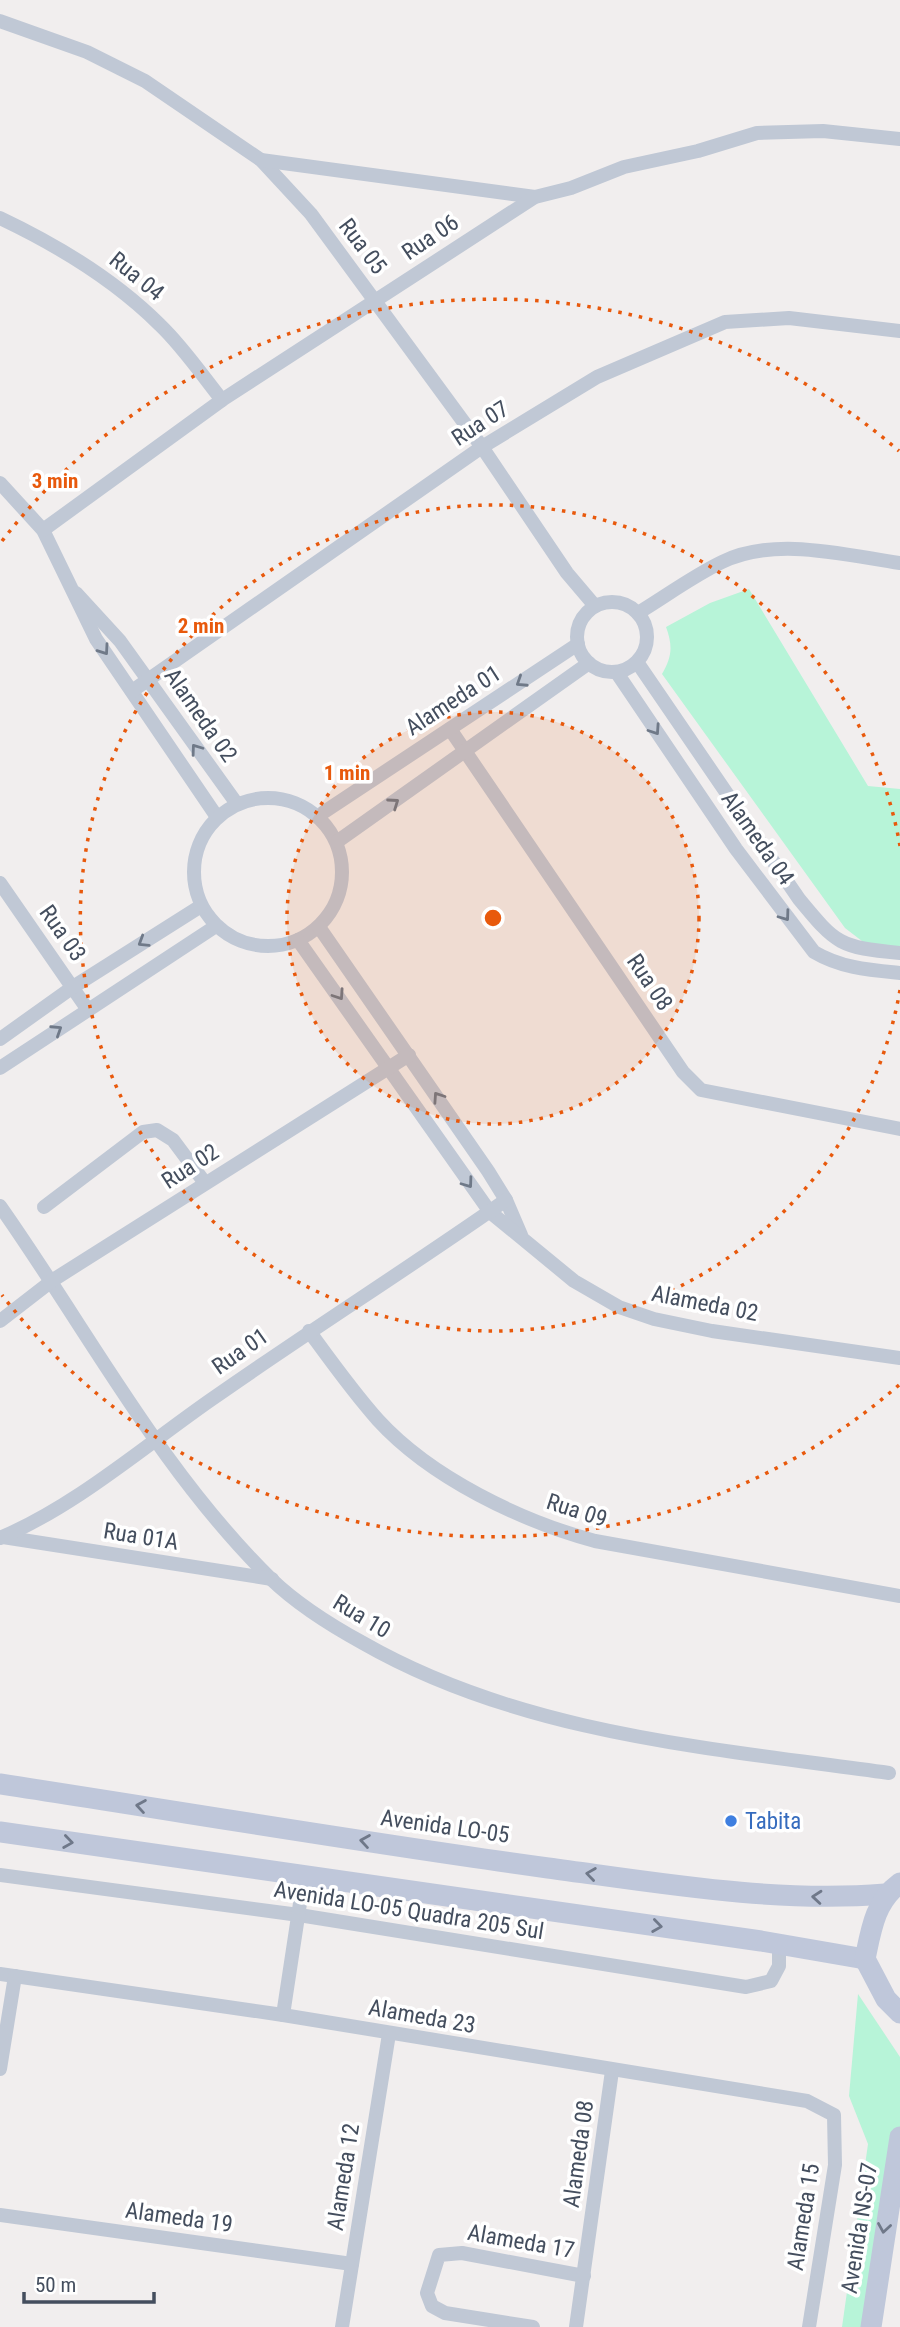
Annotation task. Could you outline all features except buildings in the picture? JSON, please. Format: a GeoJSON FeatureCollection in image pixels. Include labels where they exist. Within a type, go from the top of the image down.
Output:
{"type":"FeatureCollection","features":[{"type":"Feature","properties":{"kind":"main road","name":"Avenida LO-05"},"geometry":{"type":"LineString","coordinates":[[0,1784],[460,1856],[685,1886],[830,1898],[892,1889]]}},
{"type":"Feature","properties":{"kind":"main road"},"geometry":{"type":"LineString","coordinates":[[0,1832],[779,1944],[865,1959]]}},
{"type":"Feature","properties":{"kind":"main road"},"geometry":{"type":"LineString","coordinates":[[892,1889],[865,1959],[877,1985],[900,2013]]}},
{"type":"Feature","properties":{"kind":"main road","name":"Avenida NS-07"},"geometry":{"type":"LineString","coordinates":[[871,2327],[900,2137]]}},
{"type":"Feature","properties":{"kind":"street","name":"Rua 05"},"geometry":{"type":"LineString","coordinates":[[0,21],[87,52],[145,81],[261,160],[310,214],[376,302],[482,447],[567,573],[595,606]]}},
{"type":"Feature","properties":{"kind":"street","name":"Rua 06"},"geometry":{"type":"LineString","coordinates":[[43,530],[222,400],[376,302],[442,254],[535,197],[571,188],[624,167],[698,151],[757,133],[823,131],[900,139]]}},
{"type":"Feature","properties":{"kind":"street"},"geometry":{"type":"LineString","coordinates":[[261,160],[535,197]]}},
{"type":"Feature","properties":{"kind":"street","name":"Rua 04"},"geometry":{"type":"LineString","coordinates":[[0,218],[67,252],[119,287],[162,326],[222,400]]}},
{"type":"Feature","properties":{"kind":"street","name":"Rua 07"},"geometry":{"type":"LineString","coordinates":[[132,691],[482,447],[597,377],[725,322],[789,318],[900,331]]}},
{"type":"Feature","properties":{"kind":"street","name":"Alameda 02"},"geometry":{"type":"LineString","coordinates":[[0,483],[43,530],[96,639],[217,817]]}},
{"type":"Feature","properties":{"kind":"street"},"geometry":{"type":"LineString","coordinates":[[638,612],[724,561],[764,551],[816,551],[900,563]]}},
{"type":"Feature","properties":{"kind":"street","name":"Alameda 02"},"geometry":{"type":"LineString","coordinates":[[72,590],[99,615],[237,804]]}},
{"type":"Feature","properties":{"kind":"street"},"geometry":{"type":"LineString","coordinates":[[618,602],[638,612],[648,632],[648,643],[637,662],[617,673],[598,669],[589,663],[578,644],[580,622],[595,606],[618,602]]}},
{"type":"Feature","properties":{"kind":"street","name":"Alameda 01"},"geometry":{"type":"LineString","coordinates":[[318,816],[578,644]]}},
{"type":"Feature","properties":{"kind":"street","name":"Alameda 04"},"geometry":{"type":"LineString","coordinates":[[637,662],[799,899],[827,933],[839,943],[900,953]]}},
{"type":"Feature","properties":{"kind":"street","name":"Alameda 01"},"geometry":{"type":"LineString","coordinates":[[338,841],[468,752],[589,663]]}},
{"type":"Feature","properties":{"kind":"street","name":"Alameda 04"},"geometry":{"type":"LineString","coordinates":[[617,673],[771,898],[814,952],[830,962],[900,973]]}},
{"type":"Feature","properties":{"kind":"street","name":"Rua 08"},"geometry":{"type":"LineString","coordinates":[[450,729],[683,1072],[701,1090],[900,1129]]}},
{"type":"Feature","properties":{"kind":"street"},"geometry":{"type":"LineString","coordinates":[[679,764],[699,751]]}},
{"type":"Feature","properties":{"kind":"street"},"geometry":{"type":"LineString","coordinates":[[695,787],[714,773]]}},
{"type":"Feature","properties":{"kind":"street"},"geometry":{"type":"LineString","coordinates":[[257,798],[279,798],[300,804],[318,816],[338,841],[343,880],[337,902],[319,927],[298,940],[260,946],[236,940],[216,926],[201,906],[194,883],[194,859],[202,836],[217,817],[237,804],[257,798]]}},
{"type":"Feature","properties":{"kind":"street","name":"Rua 03"},"geometry":{"type":"LineString","coordinates":[[0,883],[88,1010]]}},
{"type":"Feature","properties":{"kind":"street"},"geometry":{"type":"LineString","coordinates":[[0,1039],[73,987],[201,906]]}},
{"type":"Feature","properties":{"kind":"street"},"geometry":{"type":"LineString","coordinates":[[0,1068],[216,926]]}},
{"type":"Feature","properties":{"kind":"street","name":"Alameda 02"},"geometry":{"type":"LineString","coordinates":[[319,927],[506,1200],[522,1240]]}},
{"type":"Feature","properties":{"kind":"street","name":"Alameda 02"},"geometry":{"type":"LineString","coordinates":[[298,940],[490,1212],[574,1281],[619,1307],[654,1319],[712,1331],[900,1358]]}},
{"type":"Feature","properties":{"kind":"street","name":"Rua 02"},"geometry":{"type":"LineString","coordinates":[[0,1321],[52,1280],[409,1055]]}},
{"type":"Feature","properties":{"kind":"street"},"geometry":{"type":"LineString","coordinates":[[44,1207],[143,1132],[157,1129],[173,1140],[205,1183]]}},
{"type":"Feature","properties":{"kind":"street","name":"Rua 01"},"geometry":{"type":"LineString","coordinates":[[1,1538],[44,1517],[309,1331],[506,1200]]}},
{"type":"Feature","properties":{"kind":"street","name":"Rua 10"},"geometry":{"type":"LineString","coordinates":[[0,1206],[52,1280],[154,1439],[209,1511],[272,1579],[307,1609],[408,1669],[493,1701],[622,1736],[888,1773]]}},
{"type":"Feature","properties":{"kind":"street","name":"Rua 09"},"geometry":{"type":"LineString","coordinates":[[309,1331],[380,1422],[428,1461],[482,1497],[567,1534],[596,1541],[900,1596]]}},
{"type":"Feature","properties":{"kind":"street","name":"Rua 01A"},"geometry":{"type":"LineString","coordinates":[[1,1538],[272,1579]]}},
{"type":"Feature","properties":{"kind":"street","name":"Avenida LO-05 Quadra 205 Sul"},"geometry":{"type":"LineString","coordinates":[[0,1875],[299,1916],[746,1987],[771,1981],[779,1966],[779,1944]]}},
{"type":"Feature","properties":{"kind":"street"},"geometry":{"type":"LineString","coordinates":[[283,2015],[304,1877]]}},
{"type":"Feature","properties":{"kind":"street"},"geometry":{"type":"LineString","coordinates":[[0,2070],[7,1975]]}},
{"type":"Feature","properties":{"kind":"street","name":"Alameda 23"},"geometry":{"type":"LineString","coordinates":[[7,1975],[283,2015],[612,2071],[770,2093],[807,2101],[834,2115]]}},
{"type":"Feature","properties":{"kind":"street","name":"Alameda 12"},"geometry":{"type":"LineString","coordinates":[[342,2327],[389,2034]]}},
{"type":"Feature","properties":{"kind":"street","name":"Alameda 08"},"geometry":{"type":"LineString","coordinates":[[576,2327],[612,2071]]}},
{"type":"Feature","properties":{"kind":"street","name":"Alameda 15"},"geometry":{"type":"LineString","coordinates":[[809,2327],[835,2165],[834,2115]]}},
{"type":"Feature","properties":{"kind":"street","name":"Alameda 19"},"geometry":{"type":"LineString","coordinates":[[0,2215],[352,2264]]}},
{"type":"Feature","properties":{"kind":"street","name":"Alameda 17"},"geometry":{"type":"LineString","coordinates":[[533,2327],[445,2313],[435,2308],[427,2293],[439,2255],[462,2253],[584,2276]]}},
{"type":"Feature","properties":{"kind":"green space"},"geometry":{"type":"Polygon","coordinates":[[[749,589],[868,786],[900,789],[900,950],[871,948],[845,928],[662,674],[670,651],[666,627],[710,603],[749,589]]]}},
{"type":"Feature","properties":{"kind":"green space"},"geometry":{"type":"Polygon","coordinates":[[[858,1994],[900,2057],[900,2159],[874,2327],[842,2327],[868,2144],[849,2096],[858,1994]]]}},
{"type":"Feature","properties":{"kind":"place","name":"Tabita"},"geometry":{"type":"Point","coordinates":[731,1821]}}]}
